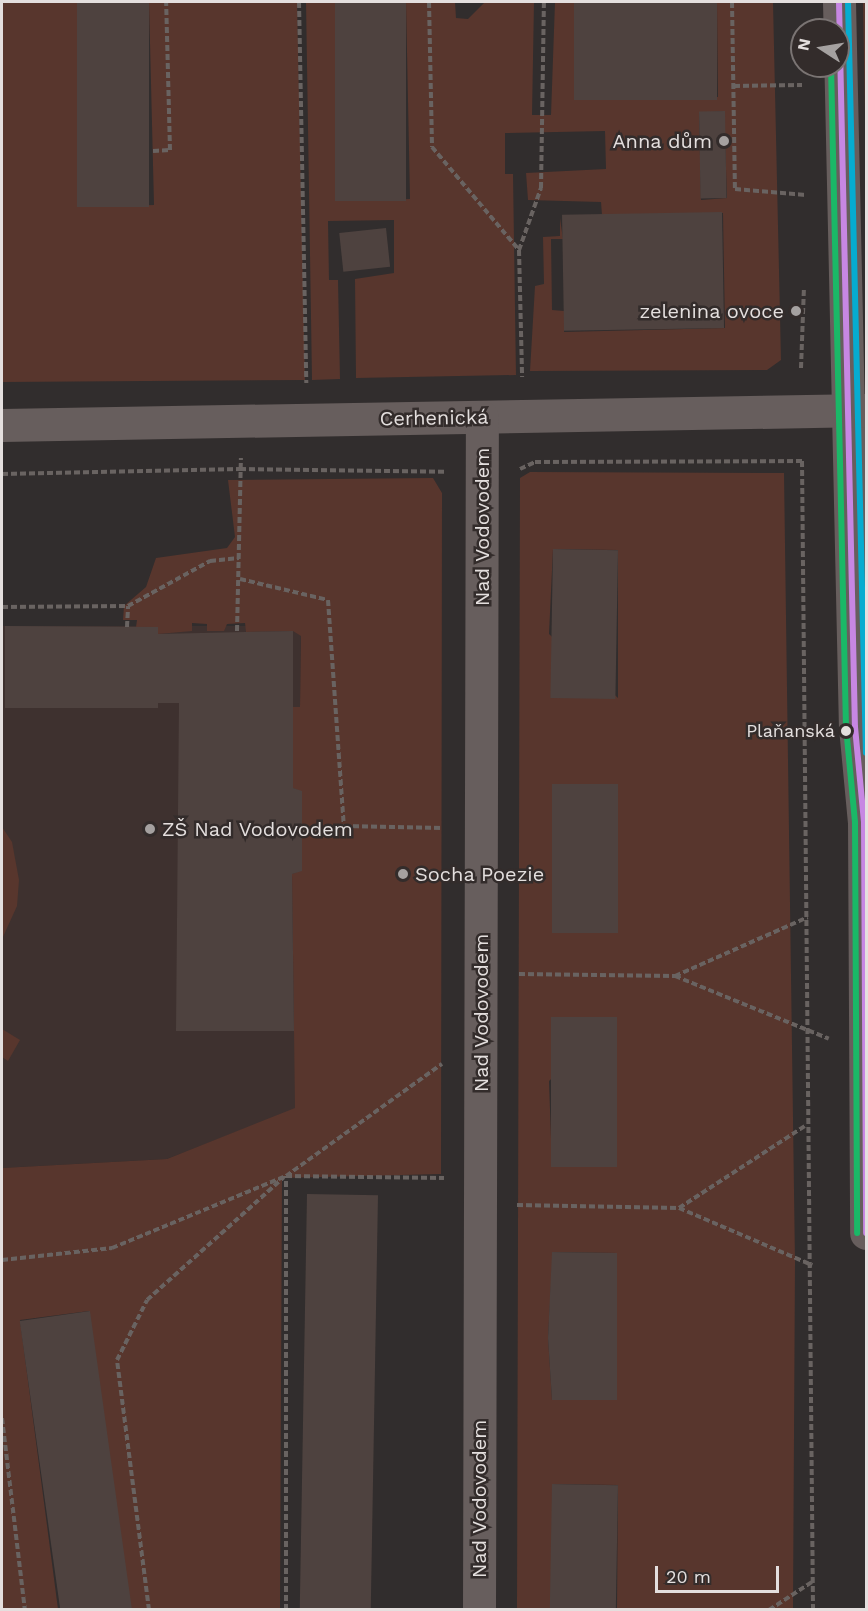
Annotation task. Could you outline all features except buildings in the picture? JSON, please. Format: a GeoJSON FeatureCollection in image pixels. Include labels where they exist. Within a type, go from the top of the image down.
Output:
{"type":"FeatureCollection","features":[{"type":"Feature","properties":{"kind":"street"},"geometry":{"type":"LineString","coordinates":[[839,2],[857,410],[855,727],[864,822],[867,1233]]}},
{"type":"Feature","properties":{"kind":"street","name":"Cerhenická"},"geometry":{"type":"LineString","coordinates":[[2,425],[857,410]]}},
{"type":"Feature","properties":{"kind":"street","name":"Nad Vodovodem"},"geometry":{"type":"LineString","coordinates":[[479,1610],[482,417]]}},
{"type":"Feature","properties":{"kind":"path"},"geometry":{"type":"LineString","coordinates":[[153,151],[170,150],[166,2]]}},
{"type":"Feature","properties":{"kind":"path"},"geometry":{"type":"LineString","coordinates":[[299,2],[307,420]]}},
{"type":"Feature","properties":{"kind":"path"},"geometry":{"type":"LineString","coordinates":[[429,2],[432,147],[519,250]]}},
{"type":"Feature","properties":{"kind":"path"},"geometry":{"type":"LineString","coordinates":[[524,416],[519,250],[541,188],[544,2]]}},
{"type":"Feature","properties":{"kind":"path"},"geometry":{"type":"LineString","coordinates":[[732,2],[735,189],[810,195]]}},
{"type":"Feature","properties":{"kind":"path"},"geometry":{"type":"LineString","coordinates":[[734,86],[806,85]]}},
{"type":"Feature","properties":{"kind":"path"},"geometry":{"type":"LineString","coordinates":[[237,631],[240,579],[241,421]]}},
{"type":"Feature","properties":{"kind":"path"},"geometry":{"type":"LineString","coordinates":[[515,472],[535,462],[802,461],[810,1035],[806,1126],[812,1265],[813,1610]]}},
{"type":"Feature","properties":{"kind":"path"},"geometry":{"type":"LineString","coordinates":[[2,474],[240,469],[483,472]]}},
{"type":"Feature","properties":{"kind":"path"},"geometry":{"type":"LineString","coordinates":[[2,607],[128,606],[210,561],[239,558]]}},
{"type":"Feature","properties":{"kind":"path"},"geometry":{"type":"LineString","coordinates":[[240,579],[328,600],[344,826]]}},
{"type":"Feature","properties":{"kind":"path"},"geometry":{"type":"LineString","coordinates":[[127,627],[128,606]]}},
{"type":"Feature","properties":{"kind":"path"},"geometry":{"type":"LineString","coordinates":[[302,831],[344,826],[447,828],[447,804],[482,803]]}},
{"type":"Feature","properties":{"kind":"path"},"geometry":{"type":"LineString","coordinates":[[675,976],[808,917]]}},
{"type":"Feature","properties":{"kind":"path"},"geometry":{"type":"LineString","coordinates":[[513,974],[675,976],[810,1035],[831,1040]]}},
{"type":"Feature","properties":{"kind":"path"},"geometry":{"type":"LineString","coordinates":[[149,1610],[117,1360],[147,1300],[286,1176],[481,1036]]}},
{"type":"Feature","properties":{"kind":"path"},"geometry":{"type":"LineString","coordinates":[[679,1208],[806,1126]]}},
{"type":"Feature","properties":{"kind":"path"},"geometry":{"type":"LineString","coordinates":[[286,1176],[286,1610]]}},
{"type":"Feature","properties":{"kind":"path"},"geometry":{"type":"LineString","coordinates":[[2,1260],[112,1248],[286,1176],[480,1178]]}},
{"type":"Feature","properties":{"kind":"path"},"geometry":{"type":"LineString","coordinates":[[510,1205],[679,1208],[812,1265]]}},
{"type":"Feature","properties":{"kind":"path"},"geometry":{"type":"LineString","coordinates":[[2,1418],[25,1610]]}},
{"type":"Feature","properties":{"kind":"path"},"geometry":{"type":"LineString","coordinates":[[769,1610],[813,1581]]}},
{"type":"Feature","properties":{"kind":"shaded area"},"geometry":{"type":"Polygon","coordinates":[[[2,2],[77,2],[83,207],[154,205],[149,2],[297,2],[305,380],[2,382],[2,2]]]}},
{"type":"Feature","properties":{"kind":"shaded area"},"geometry":{"type":"Polygon","coordinates":[[[306,2],[335,2],[340,201],[410,199],[406,2],[455,2],[456,18],[468,19],[485,2],[534,2],[532,115],[551,115],[555,2],[574,2],[576,100],[718,97],[717,2],[773,2],[781,360],[767,370],[530,371],[535,286],[544,284],[543,237],[560,236],[560,218],[563,239],[551,239],[552,310],[564,311],[564,332],[725,328],[723,213],[602,215],[601,202],[528,200],[526,173],[606,169],[605,131],[505,133],[505,174],[513,174],[516,375],[356,378],[355,279],[394,273],[394,220],[328,221],[329,280],[338,280],[340,379],[312,380],[306,2]],[[724,111],[699,113],[701,200],[727,198],[724,111]]]}},
{"type":"Feature","properties":{"kind":"shaded area"},"geometry":{"type":"Polygon","coordinates":[[[863,2],[866,2],[866,172],[863,2]]]}},
{"type":"Feature","properties":{"kind":"shaded area"},"geometry":{"type":"Polygon","coordinates":[[[530,472],[784,473],[795,1262],[793,1609],[617,1609],[618,1485],[553,1484],[552,1609],[517,1610],[520,478],[530,472]],[[553,549],[549,634],[618,698],[618,550],[553,549]],[[552,784],[552,933],[618,933],[618,784],[552,784]],[[616,1018],[549,1081],[552,1167],[616,1166],[616,1018]],[[553,1252],[548,1337],[552,1400],[617,1400],[617,1253],[553,1252]]]}},
{"type":"Feature","properties":{"kind":"shaded area"},"geometry":{"type":"Polygon","coordinates":[[[433,478],[442,493],[441,1174],[282,1178],[280,1609],[130,1609],[89,1311],[20,1320],[58,1609],[2,1610],[2,1168],[167,1159],[295,1108],[292,874],[302,870],[302,792],[293,788],[293,707],[300,707],[301,636],[293,631],[246,632],[245,623],[227,624],[224,631],[207,631],[207,624],[192,623],[192,631],[158,634],[158,627],[136,627],[137,620],[123,620],[124,606],[146,587],[156,558],[227,548],[235,537],[228,480],[433,478]]]}},
{"type":"Feature","properties":{"kind":"shaded area","name":"ZŠ Nad Vodovodem"},"geometry":{"type":"Polygon","coordinates":[[[2,626],[301,626],[295,1109],[167,1159],[2,1168],[2,626]]]}},
{"type":"Feature","properties":{"kind":"shaded area"},"geometry":{"type":"Polygon","coordinates":[[[2,827],[12,842],[19,880],[17,906],[2,939],[2,827]]]}},
{"type":"Feature","properties":{"kind":"shaded area"},"geometry":{"type":"Polygon","coordinates":[[[2,1029],[20,1040],[8,1061],[2,1057],[2,1029]]]}},
{"type":"Feature","properties":{"kind":"transit line"},"geometry":{"type":"LineString","coordinates":[[839,2],[855,727],[864,822],[866,1233]]}},
{"type":"Feature","properties":{"kind":"transit line"},"geometry":{"type":"LineString","coordinates":[[848,2],[866,753]]}},
{"type":"Feature","properties":{"kind":"transit line"},"geometry":{"type":"LineString","coordinates":[[831,78],[846,727],[855,822],[857,1233]]}},
{"type":"Feature","properties":{"kind":"place","name":"Anna dům"},"geometry":{"type":"Point","coordinates":[724,141]}},
{"type":"Feature","properties":{"kind":"place","name":"zelenina ovoce"},"geometry":{"type":"Point","coordinates":[796,311]}},
{"type":"Feature","properties":{"kind":"place","name":"Plaňanská"},"geometry":{"type":"Point","coordinates":[846,731]}},
{"type":"Feature","properties":{"kind":"place","name":"ZŠ Nad Vodovodem"},"geometry":{"type":"Point","coordinates":[150,829]}},
{"type":"Feature","properties":{"kind":"place","name":"Socha Poezie"},"geometry":{"type":"Point","coordinates":[403,874]}}]}
